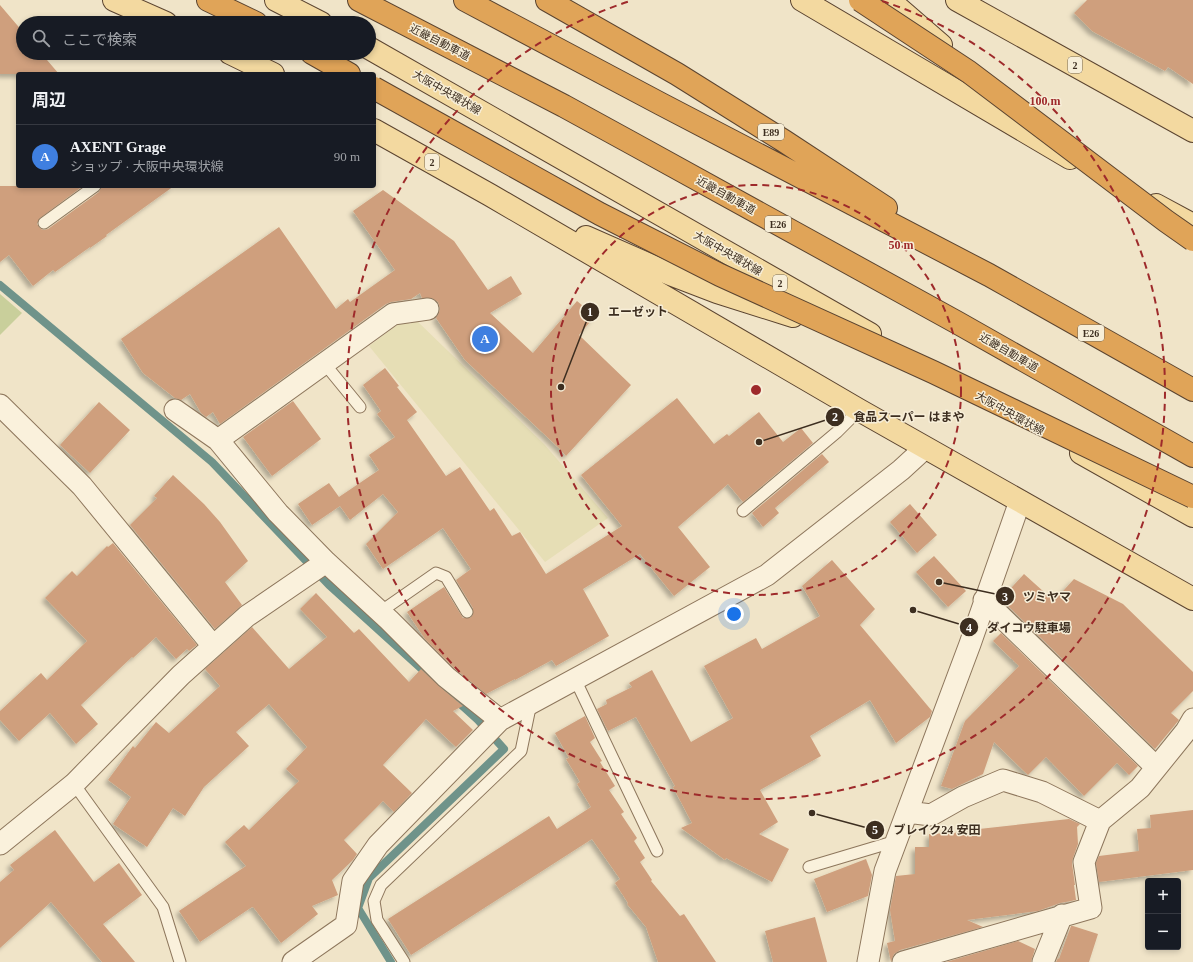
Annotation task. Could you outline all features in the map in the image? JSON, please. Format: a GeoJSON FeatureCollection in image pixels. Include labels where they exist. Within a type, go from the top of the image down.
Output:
{"type":"FeatureCollection","features":[{"type":"Feature","properties":{"kind":"highway"},"geometry":{"type":"LineString","coordinates":[[208,0],[241,16]]}},
{"type":"Feature","properties":{"kind":"highway","name":"近畿自動車道"},"geometry":{"type":"LineString","coordinates":[[359,0],[558,103],[644,150],[958,323],[1193,456]]}},
{"type":"Feature","properties":{"kind":"highway","name":"E26"},"geometry":{"type":"LineString","coordinates":[[466,0],[661,104],[989,275],[1193,390]]}},
{"type":"Feature","properties":{"kind":"highway","name":"E89"},"geometry":{"type":"LineString","coordinates":[[547,0],[677,74],[784,141],[989,275]]}},
{"type":"Feature","properties":{"kind":"highway"},"geometry":{"type":"LineString","coordinates":[[860,0],[969,72],[1193,240]]}},
{"type":"Feature","properties":{"kind":"highway"},"geometry":{"type":"LineString","coordinates":[[324,60],[345,72]]}},
{"type":"Feature","properties":{"kind":"highway"},"geometry":{"type":"LineString","coordinates":[[376,89],[600,214],[720,275],[933,372],[1193,497]]}},
{"type":"Feature","properties":{"kind":"main road"},"geometry":{"type":"LineString","coordinates":[[114,0],[150,16]]}},
{"type":"Feature","properties":{"kind":"main road"},"geometry":{"type":"LineString","coordinates":[[276,0],[307,16]]}},
{"type":"Feature","properties":{"kind":"main road"},"geometry":{"type":"LineString","coordinates":[[802,0],[1069,157],[1193,225]]}},
{"type":"Feature","properties":{"kind":"main road"},"geometry":{"type":"LineString","coordinates":[[888,0],[1069,157]]}},
{"type":"Feature","properties":{"kind":"main road","name":"2"},"geometry":{"type":"LineString","coordinates":[[957,0],[1193,131]]}},
{"type":"Feature","properties":{"kind":"main road","name":"大阪中央環状線"},"geometry":{"type":"LineString","coordinates":[[376,52],[893,348],[1193,516]]}},
{"type":"Feature","properties":{"kind":"main road"},"geometry":{"type":"LineString","coordinates":[[242,60],[260,71]]}},
{"type":"Feature","properties":{"kind":"main road","name":"2"},"geometry":{"type":"LineString","coordinates":[[376,131],[490,195],[925,448],[1193,599]]}},
{"type":"Feature","properties":{"kind":"main road","name":"2"},"geometry":{"type":"LineString","coordinates":[[490,195],[670,274],[717,292],[893,348]]}},
{"type":"Feature","properties":{"kind":"street"},"geometry":{"type":"LineString","coordinates":[[218,440],[393,314],[428,309]]}},
{"type":"Feature","properties":{"kind":"street"},"geometry":{"type":"LineString","coordinates":[[0,405],[82,486],[213,646]]}},
{"type":"Feature","properties":{"kind":"street"},"geometry":{"type":"LineString","coordinates":[[175,410],[218,440],[278,513],[325,562],[380,612],[446,677],[499,721]]}},
{"type":"Feature","properties":{"kind":"street"},"geometry":{"type":"LineString","coordinates":[[293,962],[346,925],[352,881],[378,845],[499,721],[767,575],[900,470],[925,448]]}},
{"type":"Feature","properties":{"kind":"street"},"geometry":{"type":"LineString","coordinates":[[868,962],[885,872],[970,644],[984,600],[1020,501]]}},
{"type":"Feature","properties":{"kind":"street"},"geometry":{"type":"LineString","coordinates":[[0,844],[74,784],[181,675],[213,646],[248,616],[325,562]]}},
{"type":"Feature","properties":{"kind":"street"},"geometry":{"type":"LineString","coordinates":[[984,600],[1156,767]]}},
{"type":"Feature","properties":{"kind":"street"},"geometry":{"type":"LineString","coordinates":[[903,962],[1062,915],[1091,908],[1084,862],[1100,821],[1140,788],[1186,731],[1193,719]]}},
{"type":"Feature","properties":{"kind":"street"},"geometry":{"type":"LineString","coordinates":[[907,812],[932,815],[963,797],[1003,780],[1042,792],[1100,821]]}},
{"type":"Feature","properties":{"kind":"street"},"geometry":{"type":"LineString","coordinates":[[1043,962],[1062,915]]}},
{"type":"Feature","properties":{"kind":"lane"},"geometry":{"type":"LineString","coordinates":[[44,223],[92,188]]}},
{"type":"Feature","properties":{"kind":"lane"},"geometry":{"type":"LineString","coordinates":[[324,363],[360,407]]}},
{"type":"Feature","properties":{"kind":"lane"},"geometry":{"type":"LineString","coordinates":[[743,510],[837,432],[859,410]]}},
{"type":"Feature","properties":{"kind":"lane"},"geometry":{"type":"LineString","coordinates":[[380,612],[436,573],[446,577],[467,612]]}},
{"type":"Feature","properties":{"kind":"lane"},"geometry":{"type":"LineString","coordinates":[[575,680],[657,851]]}},
{"type":"Feature","properties":{"kind":"lane"},"geometry":{"type":"LineString","coordinates":[[404,962],[377,920],[374,901],[381,885],[521,751],[531,703]]}},
{"type":"Feature","properties":{"kind":"lane"},"geometry":{"type":"LineString","coordinates":[[74,784],[163,907],[180,962]]}},
{"type":"Feature","properties":{"kind":"lane"},"geometry":{"type":"LineString","coordinates":[[809,867],[896,840]]}},
{"type":"Feature","properties":{"kind":"shaded area"},"geometry":{"type":"Polygon","coordinates":[[[404,320],[410,324],[416,320],[544,444],[608,518],[545,562],[369,346],[404,320]]]}},
{"type":"Feature","properties":{"kind":"green space"},"geometry":{"type":"Polygon","coordinates":[[[0,294],[22,313],[0,335],[0,294]]]}},
{"type":"Feature","properties":{"kind":"building"},"geometry":{"type":"Polygon","coordinates":[[[1087,0],[1193,0],[1193,84],[1168,67],[1165,71],[1092,31],[1074,13],[1087,0]]]}},
{"type":"Feature","properties":{"kind":"building"},"geometry":{"type":"Polygon","coordinates":[[[0,5],[16,24],[16,60],[47,60],[57,72],[16,72],[16,74],[0,74],[0,5]]]}},
{"type":"Feature","properties":{"kind":"building"},"geometry":{"type":"Polygon","coordinates":[[[0,186],[16,186],[16,188],[80,188],[40,218],[37,224],[44,230],[48,229],[99,192],[101,188],[171,188],[106,235],[107,236],[55,272],[53,270],[33,286],[9,255],[0,262],[0,186]]]}},
{"type":"Feature","properties":{"kind":"building"},"geometry":{"type":"Polygon","coordinates":[[[383,190],[454,241],[488,290],[511,276],[522,294],[490,313],[533,353],[577,301],[595,316],[579,335],[631,385],[566,456],[465,360],[436,318],[440,308],[438,302],[432,298],[422,298],[420,293],[411,299],[386,304],[220,424],[213,412],[206,417],[201,413],[190,394],[181,400],[175,398],[143,373],[121,339],[279,227],[336,309],[348,299],[350,302],[395,270],[353,211],[383,190]]]}},
{"type":"Feature","properties":{"kind":"building"},"geometry":{"type":"Polygon","coordinates":[[[385,368],[399,386],[397,387],[417,412],[407,420],[446,476],[460,467],[490,511],[494,508],[512,536],[520,532],[546,574],[622,526],[581,475],[677,398],[714,444],[727,434],[729,436],[759,412],[783,442],[801,428],[813,443],[743,502],[728,484],[678,527],[710,567],[674,596],[640,554],[583,589],[609,636],[556,666],[552,660],[486,694],[454,668],[425,639],[407,612],[444,587],[463,618],[470,618],[473,615],[473,608],[456,580],[471,569],[443,528],[383,569],[366,544],[398,512],[383,494],[350,520],[340,506],[312,525],[298,504],[329,483],[339,497],[379,470],[369,455],[395,437],[377,414],[381,411],[363,385],[385,368]]]}},
{"type":"Feature","properties":{"kind":"building"},"geometry":{"type":"Polygon","coordinates":[[[293,401],[321,439],[272,476],[243,437],[293,401]]]}},
{"type":"Feature","properties":{"kind":"building"},"geometry":{"type":"Polygon","coordinates":[[[99,402],[130,430],[90,473],[60,445],[99,402]]]}},
{"type":"Feature","properties":{"kind":"building"},"geometry":{"type":"Polygon","coordinates":[[[822,454],[829,462],[775,508],[779,513],[763,527],[752,513],[822,454]]]}},
{"type":"Feature","properties":{"kind":"building"},"geometry":{"type":"Polygon","coordinates":[[[173,475],[204,504],[220,522],[248,561],[225,582],[242,605],[215,629],[130,525],[157,498],[154,496],[173,475]]]}},
{"type":"Feature","properties":{"kind":"building"},"geometry":{"type":"Polygon","coordinates":[[[910,504],[937,535],[917,553],[890,522],[910,504]]]}},
{"type":"Feature","properties":{"kind":"building"},"geometry":{"type":"Polygon","coordinates":[[[113,543],[197,645],[189,651],[187,649],[176,659],[156,637],[133,658],[132,657],[81,705],[98,724],[76,744],[50,713],[19,741],[0,720],[0,711],[41,673],[47,680],[87,641],[45,598],[72,571],[77,576],[107,546],[108,547],[113,543]]]}},
{"type":"Feature","properties":{"kind":"building"},"geometry":{"type":"Polygon","coordinates":[[[934,556],[966,591],[948,607],[916,572],[934,556]]]}},
{"type":"Feature","properties":{"kind":"building"},"geometry":{"type":"Polygon","coordinates":[[[832,560],[875,609],[860,625],[932,711],[930,717],[896,743],[870,700],[810,736],[821,756],[760,790],[778,822],[759,834],[789,849],[772,882],[726,858],[725,860],[681,828],[692,823],[673,787],[675,786],[636,717],[608,731],[597,709],[607,704],[606,700],[632,687],[629,683],[652,670],[691,742],[733,718],[704,666],[756,638],[762,649],[820,616],[802,586],[832,560]]]}},
{"type":"Feature","properties":{"kind":"building"},"geometry":{"type":"Polygon","coordinates":[[[1024,574],[1054,601],[1074,579],[1123,604],[1193,672],[1193,691],[1171,713],[1179,720],[1155,749],[1001,599],[1024,574]]]}},
{"type":"Feature","properties":{"kind":"building"},"geometry":{"type":"Polygon","coordinates":[[[316,593],[354,633],[359,629],[409,682],[421,669],[463,706],[453,711],[473,730],[456,747],[426,719],[383,765],[412,793],[394,812],[383,801],[344,840],[357,854],[353,860],[332,880],[338,895],[312,906],[318,914],[281,943],[252,907],[200,942],[179,911],[246,866],[225,842],[244,825],[249,830],[299,781],[286,769],[307,747],[269,704],[236,732],[249,746],[204,787],[185,816],[173,808],[147,847],[113,824],[131,797],[108,780],[133,746],[135,748],[156,722],[169,733],[220,686],[205,669],[252,627],[289,669],[327,637],[300,609],[316,593]]]}},
{"type":"Feature","properties":{"kind":"building"},"geometry":{"type":"Polygon","coordinates":[[[1001,633],[1138,766],[1129,775],[1117,763],[1084,796],[1046,757],[1028,775],[994,742],[983,774],[952,789],[941,786],[965,721],[1019,666],[993,641],[1001,633]]]}},
{"type":"Feature","properties":{"kind":"building"},"geometry":{"type":"Polygon","coordinates":[[[585,716],[595,738],[590,742],[615,786],[609,790],[624,812],[621,814],[637,838],[634,841],[645,858],[640,862],[652,880],[651,881],[680,916],[684,914],[716,962],[658,962],[646,927],[627,904],[628,903],[615,883],[620,879],[592,839],[411,955],[388,919],[549,816],[557,829],[591,807],[577,784],[580,782],[566,759],[569,758],[555,733],[585,716]]]}},
{"type":"Feature","properties":{"kind":"building"},"geometry":{"type":"Polygon","coordinates":[[[1193,810],[1193,870],[1099,882],[1096,863],[1099,856],[1139,851],[1137,829],[1151,828],[1150,815],[1193,810]]]}},
{"type":"Feature","properties":{"kind":"building"},"geometry":{"type":"Polygon","coordinates":[[[1069,819],[1080,824],[1077,827],[1078,844],[1072,863],[1076,900],[1060,903],[1038,911],[967,920],[983,927],[900,950],[894,954],[891,962],[887,943],[895,941],[890,910],[896,876],[915,874],[915,847],[929,847],[929,834],[970,832],[970,830],[1069,819]]]}},
{"type":"Feature","properties":{"kind":"building"},"geometry":{"type":"Polygon","coordinates":[[[55,830],[94,882],[119,863],[142,895],[103,924],[135,962],[102,962],[51,902],[0,948],[0,882],[14,870],[10,865],[55,830]]]}},
{"type":"Feature","properties":{"kind":"building"},"geometry":{"type":"Polygon","coordinates":[[[866,859],[872,875],[868,896],[827,912],[814,879],[866,859]]]}},
{"type":"Feature","properties":{"kind":"building"},"geometry":{"type":"Polygon","coordinates":[[[815,917],[827,962],[773,962],[765,931],[815,917]]]}},
{"type":"Feature","properties":{"kind":"building"},"geometry":{"type":"Polygon","coordinates":[[[1071,926],[1098,934],[1089,962],[1056,962],[1058,958],[1059,959],[1071,926]]]}},
{"type":"Feature","properties":{"kind":"building"},"geometry":{"type":"Polygon","coordinates":[[[1018,941],[1035,949],[1031,962],[946,962],[1018,941]]]}},
{"type":"Feature","properties":{"kind":"waterway"},"geometry":{"type":"LineString","coordinates":[[0,285],[212,462],[329,585],[478,720],[504,749],[369,878],[358,908],[391,962]]}},
{"type":"Feature","properties":{"kind":"place","name":"AXENT Grage"},"geometry":{"type":"Point","coordinates":[485,339]}},
{"type":"Feature","properties":{"kind":"place","name":"エーゼット"},"geometry":{"type":"Point","coordinates":[561,387]}},
{"type":"Feature","properties":{"kind":"place","name":"食品スーパー はまや"},"geometry":{"type":"Point","coordinates":[759,442]}},
{"type":"Feature","properties":{"kind":"place","name":"ツミヤマ"},"geometry":{"type":"Point","coordinates":[939,582]}},
{"type":"Feature","properties":{"kind":"place","name":"ダイコウ駐車場"},"geometry":{"type":"Point","coordinates":[913,610]}},
{"type":"Feature","properties":{"kind":"place","name":"ブレイク24 安田"},"geometry":{"type":"Point","coordinates":[812,813]}}]}
